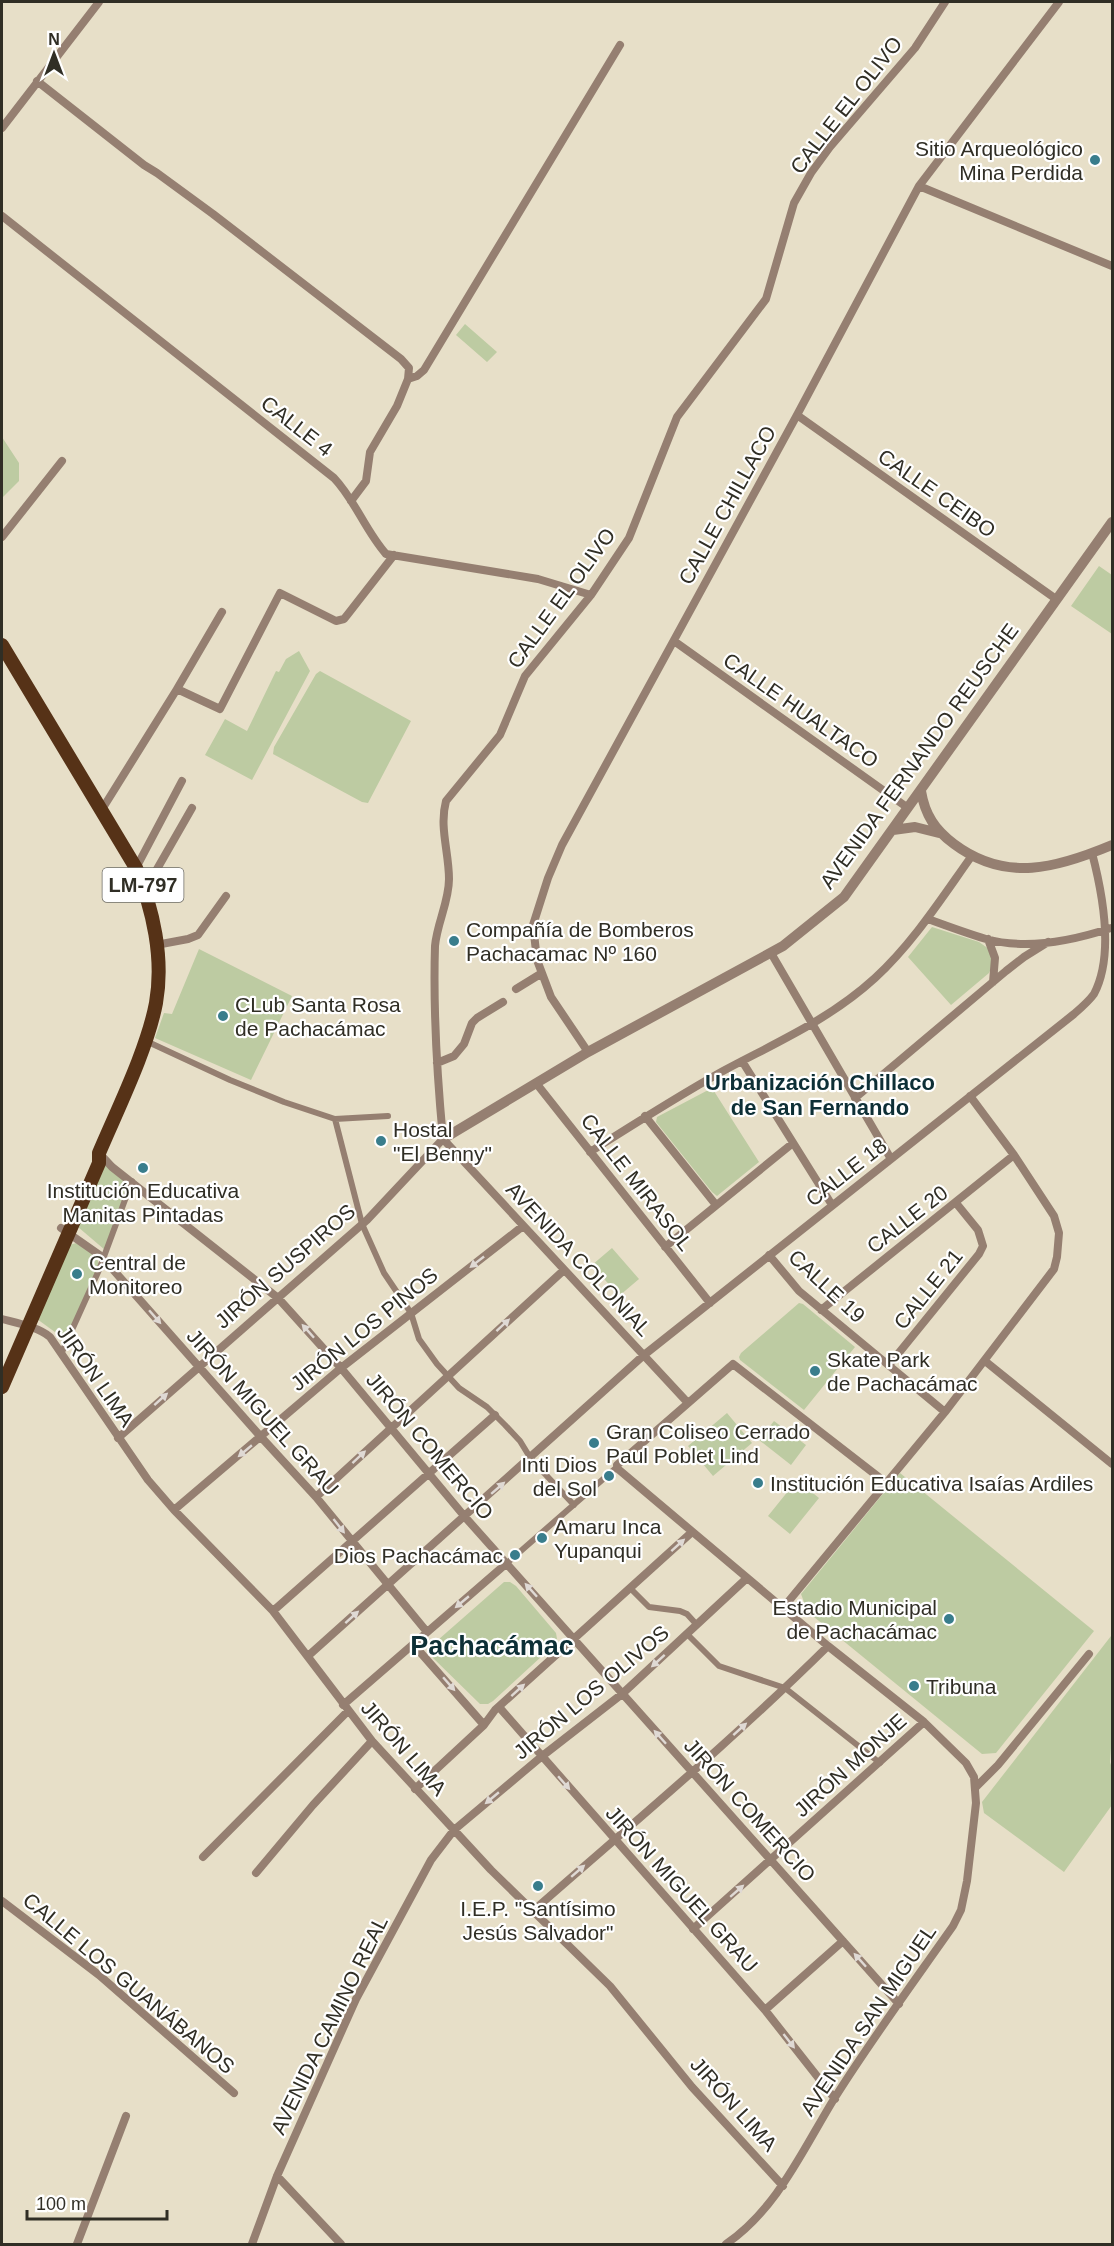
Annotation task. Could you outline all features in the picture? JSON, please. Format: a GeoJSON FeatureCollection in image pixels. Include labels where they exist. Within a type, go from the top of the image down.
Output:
{"type":"FeatureCollection","features":[{"type":"Feature","properties":{"kind":"main road","name":"LM-797"},"geometry":{"type":"LineString","coordinates":[[2,645],[136,868],[146,890],[159,975],[156,1002],[145,1040],[99,1153],[99,1163],[65,1230],[23,1325],[2,1364]]}},
{"type":"Feature","properties":{"kind":"main road","name":"LM-797"},"geometry":{"type":"LineString","coordinates":[[2,1387],[23,1325]]}},
{"type":"Feature","properties":{"kind":"street"},"geometry":{"type":"LineString","coordinates":[[2,128],[99,2]]}},
{"type":"Feature","properties":{"kind":"street","name":"CALLE EL OLIVO"},"geometry":{"type":"LineString","coordinates":[[443,1139],[437,1063],[436,943],[448,884],[442,827],[442,813],[446,801],[500,735],[525,676],[591,595],[628,538],[677,417],[766,299],[794,203],[811,173],[830,147],[915,48],[945,2]]}},
{"type":"Feature","properties":{"kind":"street","name":"CALLE CHILLACO"},"geometry":{"type":"LineString","coordinates":[[588,1052],[551,997],[537,960],[533,925],[548,878],[562,845],[797,416],[919,186],[1059,2]]}},
{"type":"Feature","properties":{"kind":"street"},"geometry":{"type":"LineString","coordinates":[[408,379],[424,370],[620,45]]}},
{"type":"Feature","properties":{"kind":"street"},"geometry":{"type":"LineString","coordinates":[[37,81],[144,165],[213,214],[409,368],[408,379],[392,417],[369,452],[366,481],[351,501]]}},
{"type":"Feature","properties":{"kind":"street"},"geometry":{"type":"LineString","coordinates":[[919,186],[1113,266]]}},
{"type":"Feature","properties":{"kind":"street","name":"CALLE 4"},"geometry":{"type":"LineString","coordinates":[[2,216],[334,478],[345,490],[372,537],[386,554],[394,555]]}},
{"type":"Feature","properties":{"kind":"street","name":"CALLE CEIBO"},"geometry":{"type":"LineString","coordinates":[[797,416],[1056,599]]}},
{"type":"Feature","properties":{"kind":"street"},"geometry":{"type":"LineString","coordinates":[[2,537],[62,461]]}},
{"type":"Feature","properties":{"kind":"street","name":"AVENIDA FERNANDO REUSCHE"},"geometry":{"type":"LineString","coordinates":[[443,1139],[588,1052],[783,946],[844,897],[1113,522]]}},
{"type":"Feature","properties":{"kind":"street"},"geometry":{"type":"LineString","coordinates":[[177,689],[220,710],[280,593],[336,621],[344,619],[394,555],[538,579],[591,595]]}},
{"type":"Feature","properties":{"kind":"street"},"geometry":{"type":"LineString","coordinates":[[101,811],[222,612]]}},
{"type":"Feature","properties":{"kind":"street","name":"CALLE HUALTACO"},"geometry":{"type":"LineString","coordinates":[[674,641],[908,808]]}},
{"type":"Feature","properties":{"kind":"street"},"geometry":{"type":"LineString","coordinates":[[136,868],[182,781]]}},
{"type":"Feature","properties":{"kind":"street"},"geometry":{"type":"LineString","coordinates":[[921,791],[926,812],[939,833],[982,862],[1009,867],[1049,866],[1113,844]]}},
{"type":"Feature","properties":{"kind":"street"},"geometry":{"type":"LineString","coordinates":[[146,890],[192,808]]}},
{"type":"Feature","properties":{"kind":"street"},"geometry":{"type":"LineString","coordinates":[[893,830],[915,827],[939,833]]}},
{"type":"Feature","properties":{"kind":"street","name":"CALLE 18"},"geometry":{"type":"LineString","coordinates":[[308,1656],[644,1356],[1074,1014],[1095,993],[1105,973],[1110,950],[1111,928],[1092,853]]}},
{"type":"Feature","properties":{"kind":"street"},"geometry":{"type":"LineString","coordinates":[[590,1152],[645,1116],[742,1061],[813,1025],[875,978],[928,919],[970,856]]}},
{"type":"Feature","properties":{"kind":"street"},"geometry":{"type":"LineString","coordinates":[[156,945],[198,935],[226,896]]}},
{"type":"Feature","properties":{"kind":"street"},"geometry":{"type":"LineString","coordinates":[[928,919],[988,939],[1019,943],[1079,939],[1111,928]]}},
{"type":"Feature","properties":{"kind":"street"},"geometry":{"type":"LineString","coordinates":[[988,939],[995,958],[993,982]]}},
{"type":"Feature","properties":{"kind":"street"},"geometry":{"type":"LineString","coordinates":[[855,1098],[993,982],[1024,957],[1048,942]]}},
{"type":"Feature","properties":{"kind":"street"},"geometry":{"type":"LineString","coordinates":[[771,953],[891,1159]]}},
{"type":"Feature","properties":{"kind":"street"},"geometry":{"type":"LineString","coordinates":[[516,989],[542,973]]}},
{"type":"Feature","properties":{"kind":"street"},"geometry":{"type":"LineString","coordinates":[[437,1063],[454,1056],[464,1044],[472,1023],[503,1002]]}},
{"type":"Feature","properties":{"kind":"street"},"geometry":{"type":"LineString","coordinates":[[145,1040],[230,1080],[284,1102],[335,1119],[388,1116]]}},
{"type":"Feature","properties":{"kind":"street"},"geometry":{"type":"LineString","coordinates":[[742,1061],[832,1205]]}},
{"type":"Feature","properties":{"kind":"street","name":"CALLE MIRASOL"},"geometry":{"type":"LineString","coordinates":[[536,1083],[710,1303]]}},
{"type":"Feature","properties":{"kind":"street"},"geometry":{"type":"LineString","coordinates":[[783,1608],[945,1412],[1054,1269],[1059,1233],[1054,1216],[1014,1155],[970,1096]]}},
{"type":"Feature","properties":{"kind":"street"},"geometry":{"type":"LineString","coordinates":[[645,1116],[716,1205]]}},
{"type":"Feature","properties":{"kind":"street"},"geometry":{"type":"LineString","coordinates":[[335,1119],[362,1224],[384,1273],[411,1313],[419,1339],[459,1388],[495,1415],[520,1441],[531,1459],[574,1505]]}},
{"type":"Feature","properties":{"kind":"street","name":"JIRÓN SUSPIROS"},"geometry":{"type":"LineString","coordinates":[[118,1438],[362,1224],[443,1139]]}},
{"type":"Feature","properties":{"kind":"street","name":"AVENIDA COLONIAL"},"geometry":{"type":"LineString","coordinates":[[443,1139],[688,1403]]}},
{"type":"Feature","properties":{"kind":"street"},"geometry":{"type":"LineString","coordinates":[[666,1247],[794,1143]]}},
{"type":"Feature","properties":{"kind":"street","name":"JIRÓN COMERCIO"},"geometry":{"type":"LineString","coordinates":[[99,1153],[112,1167],[278,1298],[341,1368],[465,1517],[899,2004]]}},
{"type":"Feature","properties":{"kind":"street","name":"CALLE 20"},"geometry":{"type":"LineString","coordinates":[[821,1310],[1014,1155]]}},
{"type":"Feature","properties":{"kind":"street"},"geometry":{"type":"LineString","coordinates":[[62,1352],[103,1258],[132,1181]]}},
{"type":"Feature","properties":{"kind":"street","name":"CALLE 21"},"geometry":{"type":"LineString","coordinates":[[889,1365],[980,1254],[983,1246],[978,1230],[956,1203]]}},
{"type":"Feature","properties":{"kind":"street","name":"JIRÓN LOS PINOS"},"geometry":{"type":"LineString","coordinates":[[174,1510],[341,1368],[523,1226]]}},
{"type":"Feature","properties":{"kind":"street","name":"JIRÓN MIGUEL GRAU"},"geometry":{"type":"LineString","coordinates":[[65,1230],[103,1258],[316,1497],[427,1632]]}},
{"type":"Feature","properties":{"kind":"street","name":"CALLE 19"},"geometry":{"type":"LineString","coordinates":[[769,1255],[799,1291],[945,1412]]}},
{"type":"Feature","properties":{"kind":"street"},"geometry":{"type":"LineString","coordinates":[[316,1497],[564,1270]]}},
{"type":"Feature","properties":{"kind":"street","name":"JIRÓN LIMA"},"geometry":{"type":"LineString","coordinates":[[2,1319],[42,1330],[62,1352],[148,1480],[174,1510],[273,1611],[372,1741],[491,1870],[610,1986],[692,2087],[783,2186]]}},
{"type":"Feature","properties":{"kind":"street"},"geometry":{"type":"LineString","coordinates":[[985,1361],[1113,1464]]}},
{"type":"Feature","properties":{"kind":"street"},"geometry":{"type":"LineString","coordinates":[[203,1857],[346,1708],[413,1644],[733,1364],[885,1482]]}},
{"type":"Feature","properties":{"kind":"street"},"geometry":{"type":"LineString","coordinates":[[273,1611],[495,1415]]}},
{"type":"Feature","properties":{"kind":"street"},"geometry":{"type":"LineString","coordinates":[[617,1467],[828,1646],[924,1722],[966,1763],[974,1776],[976,1787]]}},
{"type":"Feature","properties":{"kind":"street"},"geometry":{"type":"LineString","coordinates":[[415,1789],[484,1725],[499,1707],[692,1532]]}},
{"type":"Feature","properties":{"kind":"street","name":"JIRÓN LOS OLIVOS"},"geometry":{"type":"LineString","coordinates":[[454,1830],[541,1757],[622,1694],[747,1578]]}},
{"type":"Feature","properties":{"kind":"street"},"geometry":{"type":"LineString","coordinates":[[630,1588],[649,1607],[680,1611],[687,1614],[697,1625]]}},
{"type":"Feature","properties":{"kind":"street"},"geometry":{"type":"LineString","coordinates":[[688,1635],[719,1666],[784,1688],[880,1763]]}},
{"type":"Feature","properties":{"kind":"street"},"geometry":{"type":"LineString","coordinates":[[413,1644],[484,1725]]}},
{"type":"Feature","properties":{"kind":"street"},"geometry":{"type":"LineString","coordinates":[[534,1910],[692,1773],[828,1646]]}},
{"type":"Feature","properties":{"kind":"street"},"geometry":{"type":"LineString","coordinates":[[976,1787],[998,1764],[1089,1654]]}},
{"type":"Feature","properties":{"kind":"street","name":"JIRÓN MIGUEL GRAU"},"geometry":{"type":"LineString","coordinates":[[499,1707],[765,2010],[835,2099]]}},
{"type":"Feature","properties":{"kind":"street","name":"JIRÓN MONJE"},"geometry":{"type":"LineString","coordinates":[[693,1929],[924,1722]]}},
{"type":"Feature","properties":{"kind":"street"},"geometry":{"type":"LineString","coordinates":[[256,1873],[313,1805],[372,1741]]}},
{"type":"Feature","properties":{"kind":"street","name":"AVENIDA SAN MIGUEL"},"geometry":{"type":"LineString","coordinates":[[726,2244],[738,2236],[762,2212],[783,2186],[835,2099],[953,1926],[961,1910],[967,1881],[976,1787]]}},
{"type":"Feature","properties":{"kind":"street","name":"AVENIDA CAMINO REAL"},"geometry":{"type":"LineString","coordinates":[[252,2244],[277,2176],[356,1999],[430,1860],[454,1830]]}},
{"type":"Feature","properties":{"kind":"street","name":"CALLE LOS GUANÁBANOS"},"geometry":{"type":"LineString","coordinates":[[2,1901],[99,1976],[234,2092]]}},
{"type":"Feature","properties":{"kind":"street"},"geometry":{"type":"LineString","coordinates":[[765,2010],[843,1941]]}},
{"type":"Feature","properties":{"kind":"street"},"geometry":{"type":"LineString","coordinates":[[77,2244],[126,2116]]}},
{"type":"Feature","properties":{"kind":"street"},"geometry":{"type":"LineString","coordinates":[[277,2176],[341,2244]]}},
{"type":"Feature","properties":{"kind":"green space"},"geometry":{"type":"Polygon","coordinates":[[[465,324],[497,352],[487,362],[456,335],[465,324]]]}},
{"type":"Feature","properties":{"kind":"green space"},"geometry":{"type":"Polygon","coordinates":[[[2,437],[19,463],[19,481],[2,498],[2,437]]]}},
{"type":"Feature","properties":{"kind":"green space"},"geometry":{"type":"Polygon","coordinates":[[[1099,566],[1112,575],[1112,634],[1071,606],[1099,566]]]}},
{"type":"Feature","properties":{"kind":"green space"},"geometry":{"type":"Polygon","coordinates":[[[299,651],[310,671],[252,780],[205,755],[225,719],[247,731],[276,671],[279,672],[286,659],[299,651]]]}},
{"type":"Feature","properties":{"kind":"green space"},"geometry":{"type":"Polygon","coordinates":[[[320,671],[411,721],[368,803],[362,802],[273,754],[274,747],[316,674],[320,671]]]}},
{"type":"Feature","properties":{"kind":"green space"},"geometry":{"type":"Polygon","coordinates":[[[932,927],[979,942],[989,949],[993,964],[989,973],[951,1005],[908,957],[932,927]]]}},
{"type":"Feature","properties":{"kind":"green space","name":"CLub Santa Rosa de Pachacámac"},"geometry":{"type":"Polygon","coordinates":[[[199,949],[292,996],[251,1080],[155,1038],[164,1013],[172,1014],[199,949]]]}},
{"type":"Feature","properties":{"kind":"green space"},"geometry":{"type":"Polygon","coordinates":[[[712,1088],[759,1162],[717,1196],[656,1122],[657,1117],[712,1088]]]}},
{"type":"Feature","properties":{"kind":"green space"},"geometry":{"type":"Polygon","coordinates":[[[103,1163],[131,1183],[105,1250],[78,1227],[103,1163]]]}},
{"type":"Feature","properties":{"kind":"green space"},"geometry":{"type":"Polygon","coordinates":[[[76,1243],[96,1255],[99,1265],[64,1345],[59,1335],[37,1319],[70,1245],[76,1243]]]}},
{"type":"Feature","properties":{"kind":"green space"},"geometry":{"type":"Polygon","coordinates":[[[612,1248],[639,1279],[619,1296],[592,1265],[612,1248]]]}},
{"type":"Feature","properties":{"kind":"green space"},"geometry":{"type":"Polygon","coordinates":[[[799,1303],[855,1347],[804,1410],[739,1357],[799,1303]]]}},
{"type":"Feature","properties":{"kind":"green space"},"geometry":{"type":"Polygon","coordinates":[[[727,1413],[752,1443],[713,1476],[688,1446],[727,1413]]]}},
{"type":"Feature","properties":{"kind":"green space"},"geometry":{"type":"Polygon","coordinates":[[[774,1421],[806,1445],[791,1465],[759,1440],[774,1421]]]}},
{"type":"Feature","properties":{"kind":"green space","name":"Estadio Municipal de Pachacámac"},"geometry":{"type":"Polygon","coordinates":[[[900,1473],[1094,1631],[996,1753],[982,1754],[803,1608],[804,1602],[801,1594],[900,1473]]]}},
{"type":"Feature","properties":{"kind":"green space"},"geometry":{"type":"Polygon","coordinates":[[[797,1480],[819,1498],[790,1534],[768,1516],[797,1480]]]}},
{"type":"Feature","properties":{"kind":"green space"},"geometry":{"type":"Polygon","coordinates":[[[504,1582],[510,1582],[516,1586],[556,1633],[557,1639],[554,1645],[493,1701],[480,1704],[433,1658],[430,1647],[504,1582]]]}},
{"type":"Feature","properties":{"kind":"green space"},"geometry":{"type":"Polygon","coordinates":[[[1111,1636],[1112,1805],[1064,1872],[984,1813],[982,1802],[1111,1636]]]}},
{"type":"Feature","properties":{"kind":"place","name":"Sitio Arqueológico Mina Perdida"},"geometry":{"type":"Point","coordinates":[1095,160]}},
{"type":"Feature","properties":{"kind":"place","name":"Compañía de Bomberos Pachacamac Nº 160"},"geometry":{"type":"Point","coordinates":[454,941]}},
{"type":"Feature","properties":{"kind":"place","name":"CLub Santa Rosa de Pachacámac"},"geometry":{"type":"Point","coordinates":[223,1016]}},
{"type":"Feature","properties":{"kind":"place","name":"Hostal \"El Benny\""},"geometry":{"type":"Point","coordinates":[381,1141]}},
{"type":"Feature","properties":{"kind":"place","name":"Institución Educativa Manitas Pintadas"},"geometry":{"type":"Point","coordinates":[143,1168]}},
{"type":"Feature","properties":{"kind":"place","name":"Central de Monitoreo"},"geometry":{"type":"Point","coordinates":[77,1274]}},
{"type":"Feature","properties":{"kind":"place","name":"Skate Park de Pachacámac"},"geometry":{"type":"Point","coordinates":[815,1371]}},
{"type":"Feature","properties":{"kind":"place","name":"Gran Coliseo Cerrado Paul Poblet Lind"},"geometry":{"type":"Point","coordinates":[594,1443]}},
{"type":"Feature","properties":{"kind":"place","name":"Inti Dios del Sol"},"geometry":{"type":"Point","coordinates":[609,1476]}},
{"type":"Feature","properties":{"kind":"place","name":"Institución Educativa Isaías Ardiles"},"geometry":{"type":"Point","coordinates":[758,1483]}},
{"type":"Feature","properties":{"kind":"place","name":"Amaru Inca Yupanqui"},"geometry":{"type":"Point","coordinates":[542,1538]}},
{"type":"Feature","properties":{"kind":"place","name":"Dios Pachacámac"},"geometry":{"type":"Point","coordinates":[515,1555]}},
{"type":"Feature","properties":{"kind":"place","name":"Estadio Municipal de Pachacámac"},"geometry":{"type":"Point","coordinates":[949,1619]}},
{"type":"Feature","properties":{"kind":"place","name":"Tribuna"},"geometry":{"type":"Point","coordinates":[914,1686]}},
{"type":"Feature","properties":{"kind":"place","name":"I.E.P. \"Santísimo Jesús Salvador\""},"geometry":{"type":"Point","coordinates":[538,1886]}},
{"type":"Feature","properties":{"kind":"district","name":"Urbanización Chillaco de San Fernando"},"geometry":{"type":"Point","coordinates":[820,1094]}},
{"type":"Feature","properties":{"kind":"district","name":"Pachacámac"},"geometry":{"type":"Point","coordinates":[492,1646]}}]}
